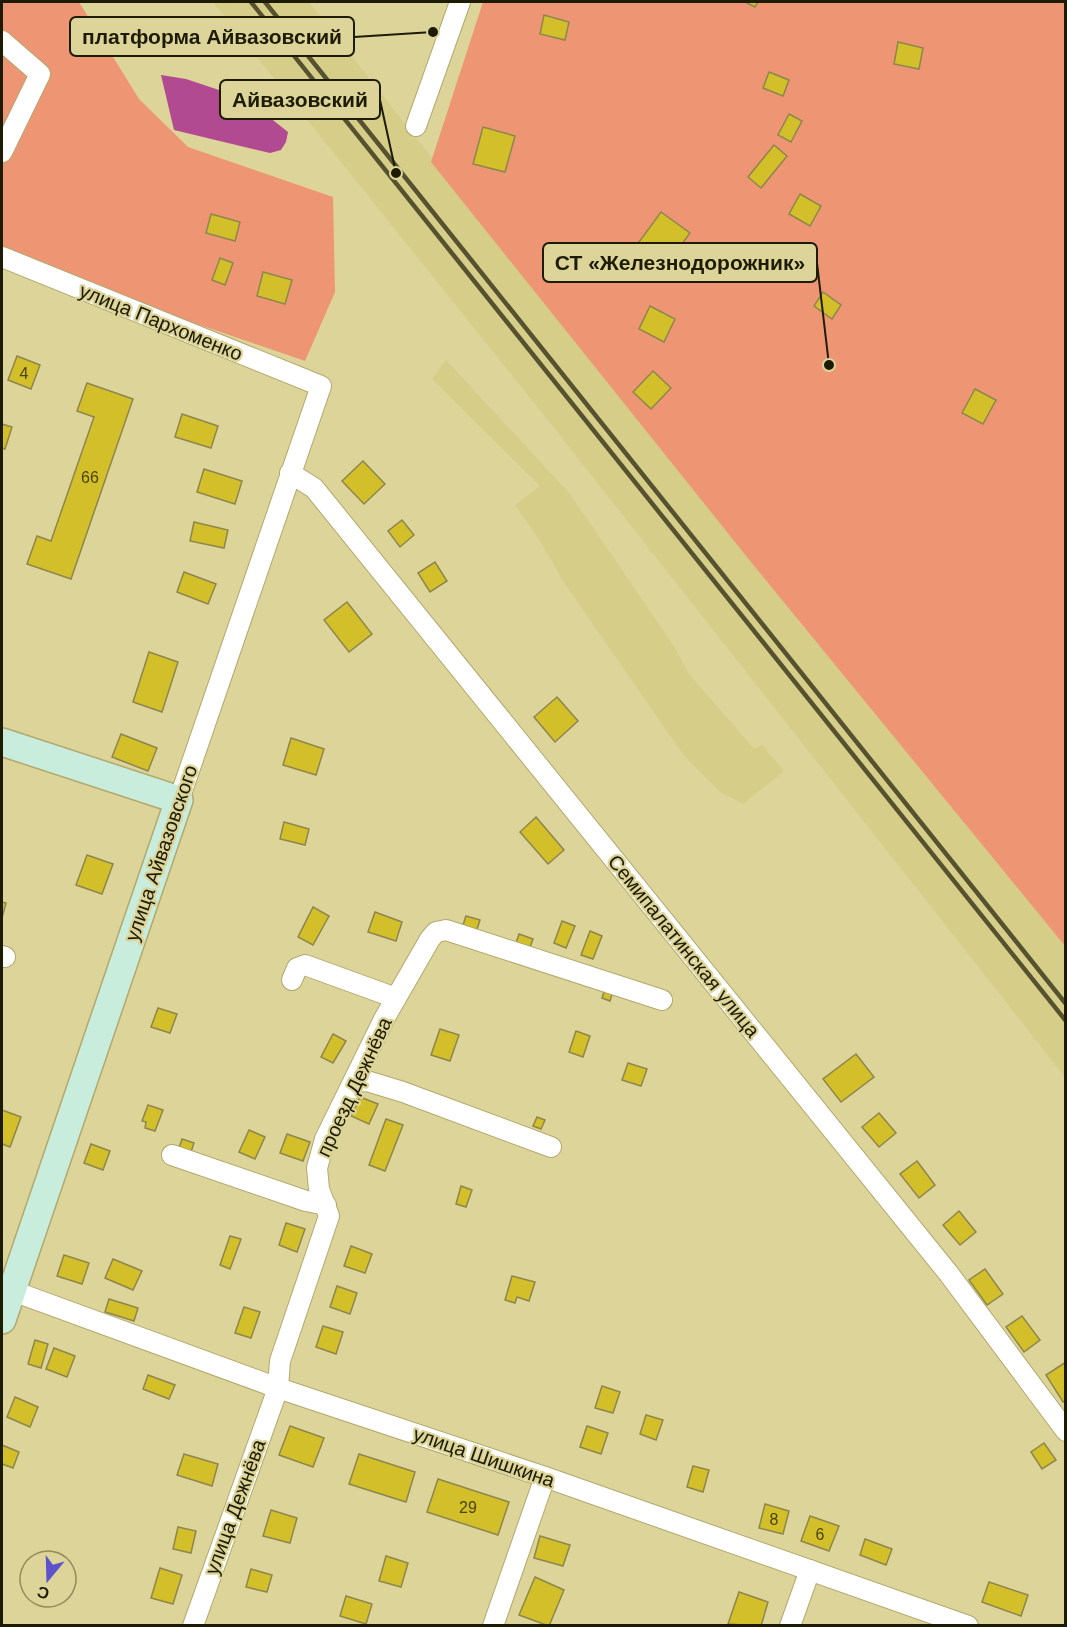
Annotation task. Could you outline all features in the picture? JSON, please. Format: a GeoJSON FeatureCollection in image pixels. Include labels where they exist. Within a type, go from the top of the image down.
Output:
{"type":"FeatureCollection","features":[{"type":"Feature","properties":{"kind":"street"},"geometry":{"type":"LineString","coordinates":[[416,126],[460,2]]}},
{"type":"Feature","properties":{"kind":"street"},"geometry":{"type":"LineString","coordinates":[[2,41],[40,74],[2,152]]}},
{"type":"Feature","properties":{"kind":"street","name":"улица Пархоменко"},"geometry":{"type":"LineString","coordinates":[[2,257],[321,386]]}},
{"type":"Feature","properties":{"kind":"street","name":"улица Айвазовского"},"geometry":{"type":"LineString","coordinates":[[2,1320],[7,1289],[179,800],[321,386]]}},
{"type":"Feature","properties":{"kind":"street","name":"Семипалатинская улица"},"geometry":{"type":"LineString","coordinates":[[290,473],[314,488],[337,516],[949,1274],[1065,1431]]}},
{"type":"Feature","properties":{"kind":"street"},"geometry":{"type":"LineString","coordinates":[[2,742],[179,800]]}},
{"type":"Feature","properties":{"kind":"street","name":"проезд Дежнёва"},"geometry":{"type":"LineString","coordinates":[[278,1388],[280,1361],[329,1216],[319,1189],[317,1168],[326,1139],[396,999],[436,932],[446,930],[456,933],[662,1000]]}},
{"type":"Feature","properties":{"kind":"street"},"geometry":{"type":"LineString","coordinates":[[292,980],[297,969],[304,965],[396,999]]}},
{"type":"Feature","properties":{"kind":"street"},"geometry":{"type":"LineString","coordinates":[[354,1082],[367,1081],[404,1092],[551,1147]]}},
{"type":"Feature","properties":{"kind":"street"},"geometry":{"type":"LineString","coordinates":[[171,1155],[306,1201],[326,1205]]}},
{"type":"Feature","properties":{"kind":"street","name":"улица Шишкина"},"geometry":{"type":"LineString","coordinates":[[7,1289],[278,1388],[545,1478],[968,1626]]}},
{"type":"Feature","properties":{"kind":"street","name":"улица Дежнёва"},"geometry":{"type":"LineString","coordinates":[[193,1626],[278,1388]]}},
{"type":"Feature","properties":{"kind":"street"},"geometry":{"type":"LineString","coordinates":[[493,1626],[545,1478]]}},
{"type":"Feature","properties":{"kind":"street"},"geometry":{"type":"LineString","coordinates":[[790,1626],[810,1570]]}},
{"type":"Feature","properties":{"kind":"shaded area"},"geometry":{"type":"Polygon","coordinates":[[[2,2],[79,2],[139,99],[188,147],[333,197],[335,292],[305,361],[2,257],[2,2]]]}},
{"type":"Feature","properties":{"kind":"shaded area"},"geometry":{"type":"Polygon","coordinates":[[[213,2],[309,2],[495,238],[1065,941],[1065,1077],[559,434],[213,2]]]}},
{"type":"Feature","properties":{"kind":"shaded area"},"geometry":{"type":"Polygon","coordinates":[[[483,2],[1065,2],[1065,946],[755,567],[431,162],[483,2]]]}},
{"type":"Feature","properties":{"kind":"shaded area"},"geometry":{"type":"Polygon","coordinates":[[[161,75],[186,79],[240,97],[247,107],[264,113],[288,132],[286,142],[281,150],[270,153],[174,130],[161,75]]]}},
{"type":"Feature","properties":{"kind":"shaded area"},"geometry":{"type":"Polygon","coordinates":[[[446,360],[570,494],[673,645],[689,674],[754,749],[762,745],[784,771],[743,804],[719,791],[685,757],[563,581],[539,539],[515,505],[540,486],[432,379],[446,360]]]}},
{"type":"Feature","properties":{"kind":"building"},"geometry":{"type":"Polygon","coordinates":[[[745,2],[758,2],[755,7],[745,2]]]}},
{"type":"Feature","properties":{"kind":"building"},"geometry":{"type":"Polygon","coordinates":[[[544,15],[569,22],[565,40],[540,34],[544,15]]]}},
{"type":"Feature","properties":{"kind":"building"},"geometry":{"type":"Polygon","coordinates":[[[898,42],[923,48],[919,69],[894,64],[898,42]]]}},
{"type":"Feature","properties":{"kind":"building"},"geometry":{"type":"Polygon","coordinates":[[[769,72],[789,80],[783,96],[763,88],[769,72]]]}},
{"type":"Feature","properties":{"kind":"building"},"geometry":{"type":"Polygon","coordinates":[[[789,114],[802,121],[791,142],[778,135],[789,114]]]}},
{"type":"Feature","properties":{"kind":"building"},"geometry":{"type":"Polygon","coordinates":[[[483,127],[515,136],[505,172],[473,164],[483,127]]]}},
{"type":"Feature","properties":{"kind":"building"},"geometry":{"type":"Polygon","coordinates":[[[774,145],[787,156],[761,188],[748,177],[774,145]]]}},
{"type":"Feature","properties":{"kind":"building"},"geometry":{"type":"Polygon","coordinates":[[[800,194],[821,206],[810,226],[789,214],[800,194]]]}},
{"type":"Feature","properties":{"kind":"building"},"geometry":{"type":"Polygon","coordinates":[[[661,212],[690,233],[668,263],[639,242],[661,212]]]}},
{"type":"Feature","properties":{"kind":"building"},"geometry":{"type":"Polygon","coordinates":[[[211,214],[240,222],[235,241],[206,233],[211,214]]]}},
{"type":"Feature","properties":{"kind":"building"},"geometry":{"type":"Polygon","coordinates":[[[220,258],[233,263],[225,285],[212,280],[220,258]]]}},
{"type":"Feature","properties":{"kind":"building"},"geometry":{"type":"Polygon","coordinates":[[[263,272],[292,280],[285,304],[257,296],[263,272]]]}},
{"type":"Feature","properties":{"kind":"building"},"geometry":{"type":"Polygon","coordinates":[[[823,292],[841,305],[832,319],[814,306],[823,292]]]}},
{"type":"Feature","properties":{"kind":"building"},"geometry":{"type":"Polygon","coordinates":[[[650,306],[675,319],[664,342],[639,329],[650,306]]]}},
{"type":"Feature","properties":{"kind":"building"},"geometry":{"type":"Polygon","coordinates":[[[17,356],[40,365],[31,389],[8,380],[17,356]]]}},
{"type":"Feature","properties":{"kind":"building"},"geometry":{"type":"Polygon","coordinates":[[[653,371],[671,388],[651,409],[633,392],[653,371]]]}},
{"type":"Feature","properties":{"kind":"building"},"geometry":{"type":"Polygon","coordinates":[[[87,383],[133,399],[71,579],[27,564],[37,536],[51,541],[94,417],[77,411],[87,383]]]}},
{"type":"Feature","properties":{"kind":"building"},"geometry":{"type":"Polygon","coordinates":[[[975,389],[996,400],[983,424],[962,413],[975,389]]]}},
{"type":"Feature","properties":{"kind":"building"},"geometry":{"type":"Polygon","coordinates":[[[182,414],[218,426],[211,448],[175,437],[182,414]]]}},
{"type":"Feature","properties":{"kind":"building"},"geometry":{"type":"Polygon","coordinates":[[[2,424],[12,427],[5,449],[2,448],[2,424]]]}},
{"type":"Feature","properties":{"kind":"building"},"geometry":{"type":"Polygon","coordinates":[[[363,461],[385,484],[364,504],[342,481],[363,461]]]}},
{"type":"Feature","properties":{"kind":"building"},"geometry":{"type":"Polygon","coordinates":[[[204,469],[242,481],[235,504],[197,492],[204,469]]]}},
{"type":"Feature","properties":{"kind":"building"},"geometry":{"type":"Polygon","coordinates":[[[402,520],[414,535],[400,547],[388,531],[402,520]]]}},
{"type":"Feature","properties":{"kind":"building"},"geometry":{"type":"Polygon","coordinates":[[[194,522],[228,530],[224,548],[190,541],[194,522]]]}},
{"type":"Feature","properties":{"kind":"building"},"geometry":{"type":"Polygon","coordinates":[[[435,562],[447,581],[430,592],[418,573],[435,562]]]}},
{"type":"Feature","properties":{"kind":"building"},"geometry":{"type":"Polygon","coordinates":[[[184,572],[216,584],[208,604],[177,592],[184,572]]]}},
{"type":"Feature","properties":{"kind":"building"},"geometry":{"type":"Polygon","coordinates":[[[347,602],[372,634],[349,652],[324,620],[347,602]]]}},
{"type":"Feature","properties":{"kind":"building"},"geometry":{"type":"Polygon","coordinates":[[[149,652],[178,662],[162,712],[133,702],[149,652]]]}},
{"type":"Feature","properties":{"kind":"building"},"geometry":{"type":"Polygon","coordinates":[[[557,697],[578,721],[555,742],[534,717],[557,697]]]}},
{"type":"Feature","properties":{"kind":"building"},"geometry":{"type":"Polygon","coordinates":[[[121,734],[157,748],[148,771],[112,757],[121,734]]]}},
{"type":"Feature","properties":{"kind":"building"},"geometry":{"type":"Polygon","coordinates":[[[291,738],[324,749],[316,775],[283,765],[291,738]]]}},
{"type":"Feature","properties":{"kind":"building"},"geometry":{"type":"Polygon","coordinates":[[[536,817],[564,850],[548,864],[520,832],[536,817]]]}},
{"type":"Feature","properties":{"kind":"building"},"geometry":{"type":"Polygon","coordinates":[[[284,822],[309,829],[305,845],[280,839],[284,822]]]}},
{"type":"Feature","properties":{"kind":"building"},"geometry":{"type":"Polygon","coordinates":[[[87,855],[113,864],[102,894],[76,885],[87,855]]]}},
{"type":"Feature","properties":{"kind":"building"},"geometry":{"type":"Polygon","coordinates":[[[2,902],[6,903],[2,918],[2,902]]]}},
{"type":"Feature","properties":{"kind":"building"},"geometry":{"type":"Polygon","coordinates":[[[313,907],[329,916],[313,945],[298,937],[313,907]]]}},
{"type":"Feature","properties":{"kind":"building"},"geometry":{"type":"Polygon","coordinates":[[[375,912],[402,922],[396,941],[368,932],[375,912]]]}},
{"type":"Feature","properties":{"kind":"building"},"geometry":{"type":"Polygon","coordinates":[[[466,916],[480,920],[476,932],[462,928],[466,916]]]}},
{"type":"Feature","properties":{"kind":"building"},"geometry":{"type":"Polygon","coordinates":[[[562,921],[575,926],[566,948],[554,943],[562,921]]]}},
{"type":"Feature","properties":{"kind":"building"},"geometry":{"type":"Polygon","coordinates":[[[590,931],[602,936],[593,959],[581,955],[590,931]]]}},
{"type":"Feature","properties":{"kind":"building"},"geometry":{"type":"Polygon","coordinates":[[[519,934],[533,939],[529,950],[515,946],[519,934]]]}},
{"type":"Feature","properties":{"kind":"building"},"geometry":{"type":"Polygon","coordinates":[[[605,988],[613,991],[610,1001],[602,998],[605,988]]]}},
{"type":"Feature","properties":{"kind":"building"},"geometry":{"type":"Polygon","coordinates":[[[158,1008],[177,1014],[170,1033],[151,1027],[158,1008]]]}},
{"type":"Feature","properties":{"kind":"building"},"geometry":{"type":"Polygon","coordinates":[[[440,1029],[459,1035],[450,1061],[431,1055],[440,1029]]]}},
{"type":"Feature","properties":{"kind":"building"},"geometry":{"type":"Polygon","coordinates":[[[576,1031],[590,1036],[583,1057],[569,1052],[576,1031]]]}},
{"type":"Feature","properties":{"kind":"building"},"geometry":{"type":"Polygon","coordinates":[[[333,1034],[346,1041],[333,1063],[321,1057],[333,1034]]]}},
{"type":"Feature","properties":{"kind":"building"},"geometry":{"type":"Polygon","coordinates":[[[856,1054],[874,1077],[841,1102],[823,1079],[856,1054]]]}},
{"type":"Feature","properties":{"kind":"building"},"geometry":{"type":"Polygon","coordinates":[[[628,1063],[647,1069],[641,1086],[622,1080],[628,1063]]]}},
{"type":"Feature","properties":{"kind":"building"},"geometry":{"type":"Polygon","coordinates":[[[360,1097],[378,1104],[369,1124],[351,1116],[360,1097]]]}},
{"type":"Feature","properties":{"kind":"building"},"geometry":{"type":"Polygon","coordinates":[[[148,1105],[163,1110],[155,1131],[145,1128],[146,1122],[142,1121],[148,1105]]]}},
{"type":"Feature","properties":{"kind":"building"},"geometry":{"type":"Polygon","coordinates":[[[2,1110],[21,1117],[10,1147],[2,1144],[2,1110]]]}},
{"type":"Feature","properties":{"kind":"building"},"geometry":{"type":"Polygon","coordinates":[[[879,1113],[896,1133],[879,1147],[862,1127],[879,1113]]]}},
{"type":"Feature","properties":{"kind":"building"},"geometry":{"type":"Polygon","coordinates":[[[537,1117],[545,1120],[541,1129],[533,1126],[537,1117]]]}},
{"type":"Feature","properties":{"kind":"building"},"geometry":{"type":"Polygon","coordinates":[[[386,1119],[403,1125],[385,1171],[369,1165],[386,1119]]]}},
{"type":"Feature","properties":{"kind":"building"},"geometry":{"type":"Polygon","coordinates":[[[249,1130],[265,1137],[255,1159],[239,1152],[249,1130]]]}},
{"type":"Feature","properties":{"kind":"building"},"geometry":{"type":"Polygon","coordinates":[[[287,1134],[310,1142],[303,1161],[280,1153],[287,1134]]]}},
{"type":"Feature","properties":{"kind":"building"},"geometry":{"type":"Polygon","coordinates":[[[182,1139],[194,1143],[191,1152],[179,1148],[182,1139]]]}},
{"type":"Feature","properties":{"kind":"building"},"geometry":{"type":"Polygon","coordinates":[[[91,1144],[110,1151],[103,1170],[84,1163],[91,1144]]]}},
{"type":"Feature","properties":{"kind":"building"},"geometry":{"type":"Polygon","coordinates":[[[917,1161],[935,1185],[919,1198],[900,1174],[917,1161]]]}},
{"type":"Feature","properties":{"kind":"building"},"geometry":{"type":"Polygon","coordinates":[[[461,1186],[472,1190],[466,1207],[456,1204],[461,1186]]]}},
{"type":"Feature","properties":{"kind":"building"},"geometry":{"type":"Polygon","coordinates":[[[959,1211],[976,1232],[960,1245],[943,1225],[959,1211]]]}},
{"type":"Feature","properties":{"kind":"building"},"geometry":{"type":"Polygon","coordinates":[[[286,1223],[305,1229],[297,1252],[279,1245],[286,1223]]]}},
{"type":"Feature","properties":{"kind":"building"},"geometry":{"type":"Polygon","coordinates":[[[230,1236],[241,1239],[230,1269],[220,1265],[230,1236]]]}},
{"type":"Feature","properties":{"kind":"building"},"geometry":{"type":"Polygon","coordinates":[[[351,1246],[372,1254],[365,1273],[344,1266],[351,1246]]]}},
{"type":"Feature","properties":{"kind":"building"},"geometry":{"type":"Polygon","coordinates":[[[64,1255],[89,1263],[82,1284],[57,1276],[64,1255]]]}},
{"type":"Feature","properties":{"kind":"building"},"geometry":{"type":"Polygon","coordinates":[[[113,1259],[142,1271],[133,1290],[105,1278],[113,1259]]]}},
{"type":"Feature","properties":{"kind":"building"},"geometry":{"type":"Polygon","coordinates":[[[985,1269],[1003,1294],[987,1305],[969,1280],[985,1269]]]}},
{"type":"Feature","properties":{"kind":"building"},"geometry":{"type":"Polygon","coordinates":[[[512,1276],[535,1282],[529,1301],[517,1297],[515,1303],[505,1300],[512,1276]]]}},
{"type":"Feature","properties":{"kind":"building"},"geometry":{"type":"Polygon","coordinates":[[[337,1286],[357,1293],[350,1314],[330,1307],[337,1286]]]}},
{"type":"Feature","properties":{"kind":"building"},"geometry":{"type":"Polygon","coordinates":[[[109,1299],[138,1308],[134,1321],[105,1312],[109,1299]]]}},
{"type":"Feature","properties":{"kind":"building"},"geometry":{"type":"Polygon","coordinates":[[[244,1307],[260,1312],[251,1338],[235,1333],[244,1307]]]}},
{"type":"Feature","properties":{"kind":"building"},"geometry":{"type":"Polygon","coordinates":[[[1022,1316],[1040,1340],[1024,1352],[1006,1327],[1022,1316]]]}},
{"type":"Feature","properties":{"kind":"building"},"geometry":{"type":"Polygon","coordinates":[[[323,1326],[343,1332],[336,1354],[316,1347],[323,1326]]]}},
{"type":"Feature","properties":{"kind":"building"},"geometry":{"type":"Polygon","coordinates":[[[35,1340],[48,1344],[41,1368],[28,1364],[35,1340]]]}},
{"type":"Feature","properties":{"kind":"building"},"geometry":{"type":"Polygon","coordinates":[[[54,1348],[75,1356],[67,1377],[46,1369],[54,1348]]]}},
{"type":"Feature","properties":{"kind":"building"},"geometry":{"type":"Polygon","coordinates":[[[1066,1362],[1066,1400],[1063,1402],[1046,1375],[1066,1362]]]}},
{"type":"Feature","properties":{"kind":"building"},"geometry":{"type":"Polygon","coordinates":[[[148,1375],[175,1385],[169,1399],[143,1389],[148,1375]]]}},
{"type":"Feature","properties":{"kind":"building"},"geometry":{"type":"Polygon","coordinates":[[[602,1386],[620,1392],[613,1413],[595,1408],[602,1386]]]}},
{"type":"Feature","properties":{"kind":"building"},"geometry":{"type":"Polygon","coordinates":[[[15,1397],[38,1407],[30,1427],[7,1417],[15,1397]]]}},
{"type":"Feature","properties":{"kind":"building"},"geometry":{"type":"Polygon","coordinates":[[[646,1415],[663,1420],[656,1440],[640,1434],[646,1415]]]}},
{"type":"Feature","properties":{"kind":"building"},"geometry":{"type":"Polygon","coordinates":[[[290,1426],[324,1438],[313,1467],[279,1455],[290,1426]]]}},
{"type":"Feature","properties":{"kind":"building"},"geometry":{"type":"Polygon","coordinates":[[[587,1426],[608,1433],[601,1454],[580,1447],[587,1426]]]}},
{"type":"Feature","properties":{"kind":"building"},"geometry":{"type":"Polygon","coordinates":[[[1044,1443],[1056,1460],[1042,1469],[1031,1452],[1044,1443]]]}},
{"type":"Feature","properties":{"kind":"building"},"geometry":{"type":"Polygon","coordinates":[[[2,1445],[19,1452],[13,1468],[2,1464],[2,1445]]]}},
{"type":"Feature","properties":{"kind":"building"},"geometry":{"type":"Polygon","coordinates":[[[184,1454],[218,1464],[212,1486],[177,1475],[184,1454]]]}},
{"type":"Feature","properties":{"kind":"building"},"geometry":{"type":"Polygon","coordinates":[[[359,1454],[415,1472],[406,1502],[349,1484],[359,1454]]]}},
{"type":"Feature","properties":{"kind":"building"},"geometry":{"type":"Polygon","coordinates":[[[693,1466],[709,1470],[703,1492],[687,1487],[693,1466]]]}},
{"type":"Feature","properties":{"kind":"building"},"geometry":{"type":"Polygon","coordinates":[[[438,1479],[509,1502],[498,1535],[427,1512],[438,1479]]]}},
{"type":"Feature","properties":{"kind":"building"},"geometry":{"type":"Polygon","coordinates":[[[765,1504],[789,1511],[783,1534],[759,1528],[765,1504]]]}},
{"type":"Feature","properties":{"kind":"building"},"geometry":{"type":"Polygon","coordinates":[[[271,1510],[297,1518],[290,1543],[263,1536],[271,1510]]]}},
{"type":"Feature","properties":{"kind":"building"},"geometry":{"type":"Polygon","coordinates":[[[810,1516],[839,1526],[829,1551],[801,1541],[810,1516]]]}},
{"type":"Feature","properties":{"kind":"building"},"geometry":{"type":"Polygon","coordinates":[[[178,1527],[196,1531],[191,1553],[173,1549],[178,1527]]]}},
{"type":"Feature","properties":{"kind":"building"},"geometry":{"type":"Polygon","coordinates":[[[540,1536],[570,1545],[563,1566],[534,1558],[540,1536]]]}},
{"type":"Feature","properties":{"kind":"building"},"geometry":{"type":"Polygon","coordinates":[[[865,1539],[892,1549],[886,1565],[860,1555],[865,1539]]]}},
{"type":"Feature","properties":{"kind":"building"},"geometry":{"type":"Polygon","coordinates":[[[386,1556],[408,1563],[401,1587],[379,1581],[386,1556]]]}},
{"type":"Feature","properties":{"kind":"building"},"geometry":{"type":"Polygon","coordinates":[[[160,1568],[182,1575],[173,1604],[151,1598],[160,1568]]]}},
{"type":"Feature","properties":{"kind":"building"},"geometry":{"type":"Polygon","coordinates":[[[251,1569],[272,1575],[267,1592],[246,1587],[251,1569]]]}},
{"type":"Feature","properties":{"kind":"building"},"geometry":{"type":"Polygon","coordinates":[[[535,1577],[564,1590],[549,1626],[519,1615],[535,1577]]]}},
{"type":"Feature","properties":{"kind":"building"},"geometry":{"type":"Polygon","coordinates":[[[989,1582],[1028,1595],[1021,1616],[982,1602],[989,1582]]]}},
{"type":"Feature","properties":{"kind":"building"},"geometry":{"type":"Polygon","coordinates":[[[739,1592],[768,1602],[761,1626],[728,1624],[739,1592]]]}},
{"type":"Feature","properties":{"kind":"building"},"geometry":{"type":"Polygon","coordinates":[[[346,1596],[372,1604],[366,1624],[340,1616],[346,1596]]]}},
{"type":"Feature","properties":{"kind":"railway"},"geometry":{"type":"LineString","coordinates":[[251,2],[1066,1021]]}},
{"type":"Feature","properties":{"kind":"railway"},"geometry":{"type":"LineString","coordinates":[[265,2],[1066,1004]]}},
{"type":"Feature","properties":{"kind":"place","name":"платформа Айвазовский"},"geometry":{"type":"Point","coordinates":[433,32]}},
{"type":"Feature","properties":{"kind":"place","name":"Айвазовский"},"geometry":{"type":"Point","coordinates":[396,173]}},
{"type":"Feature","properties":{"kind":"place","name":"СТ «Железнодорожник»"},"geometry":{"type":"Point","coordinates":[829,365]}}]}
